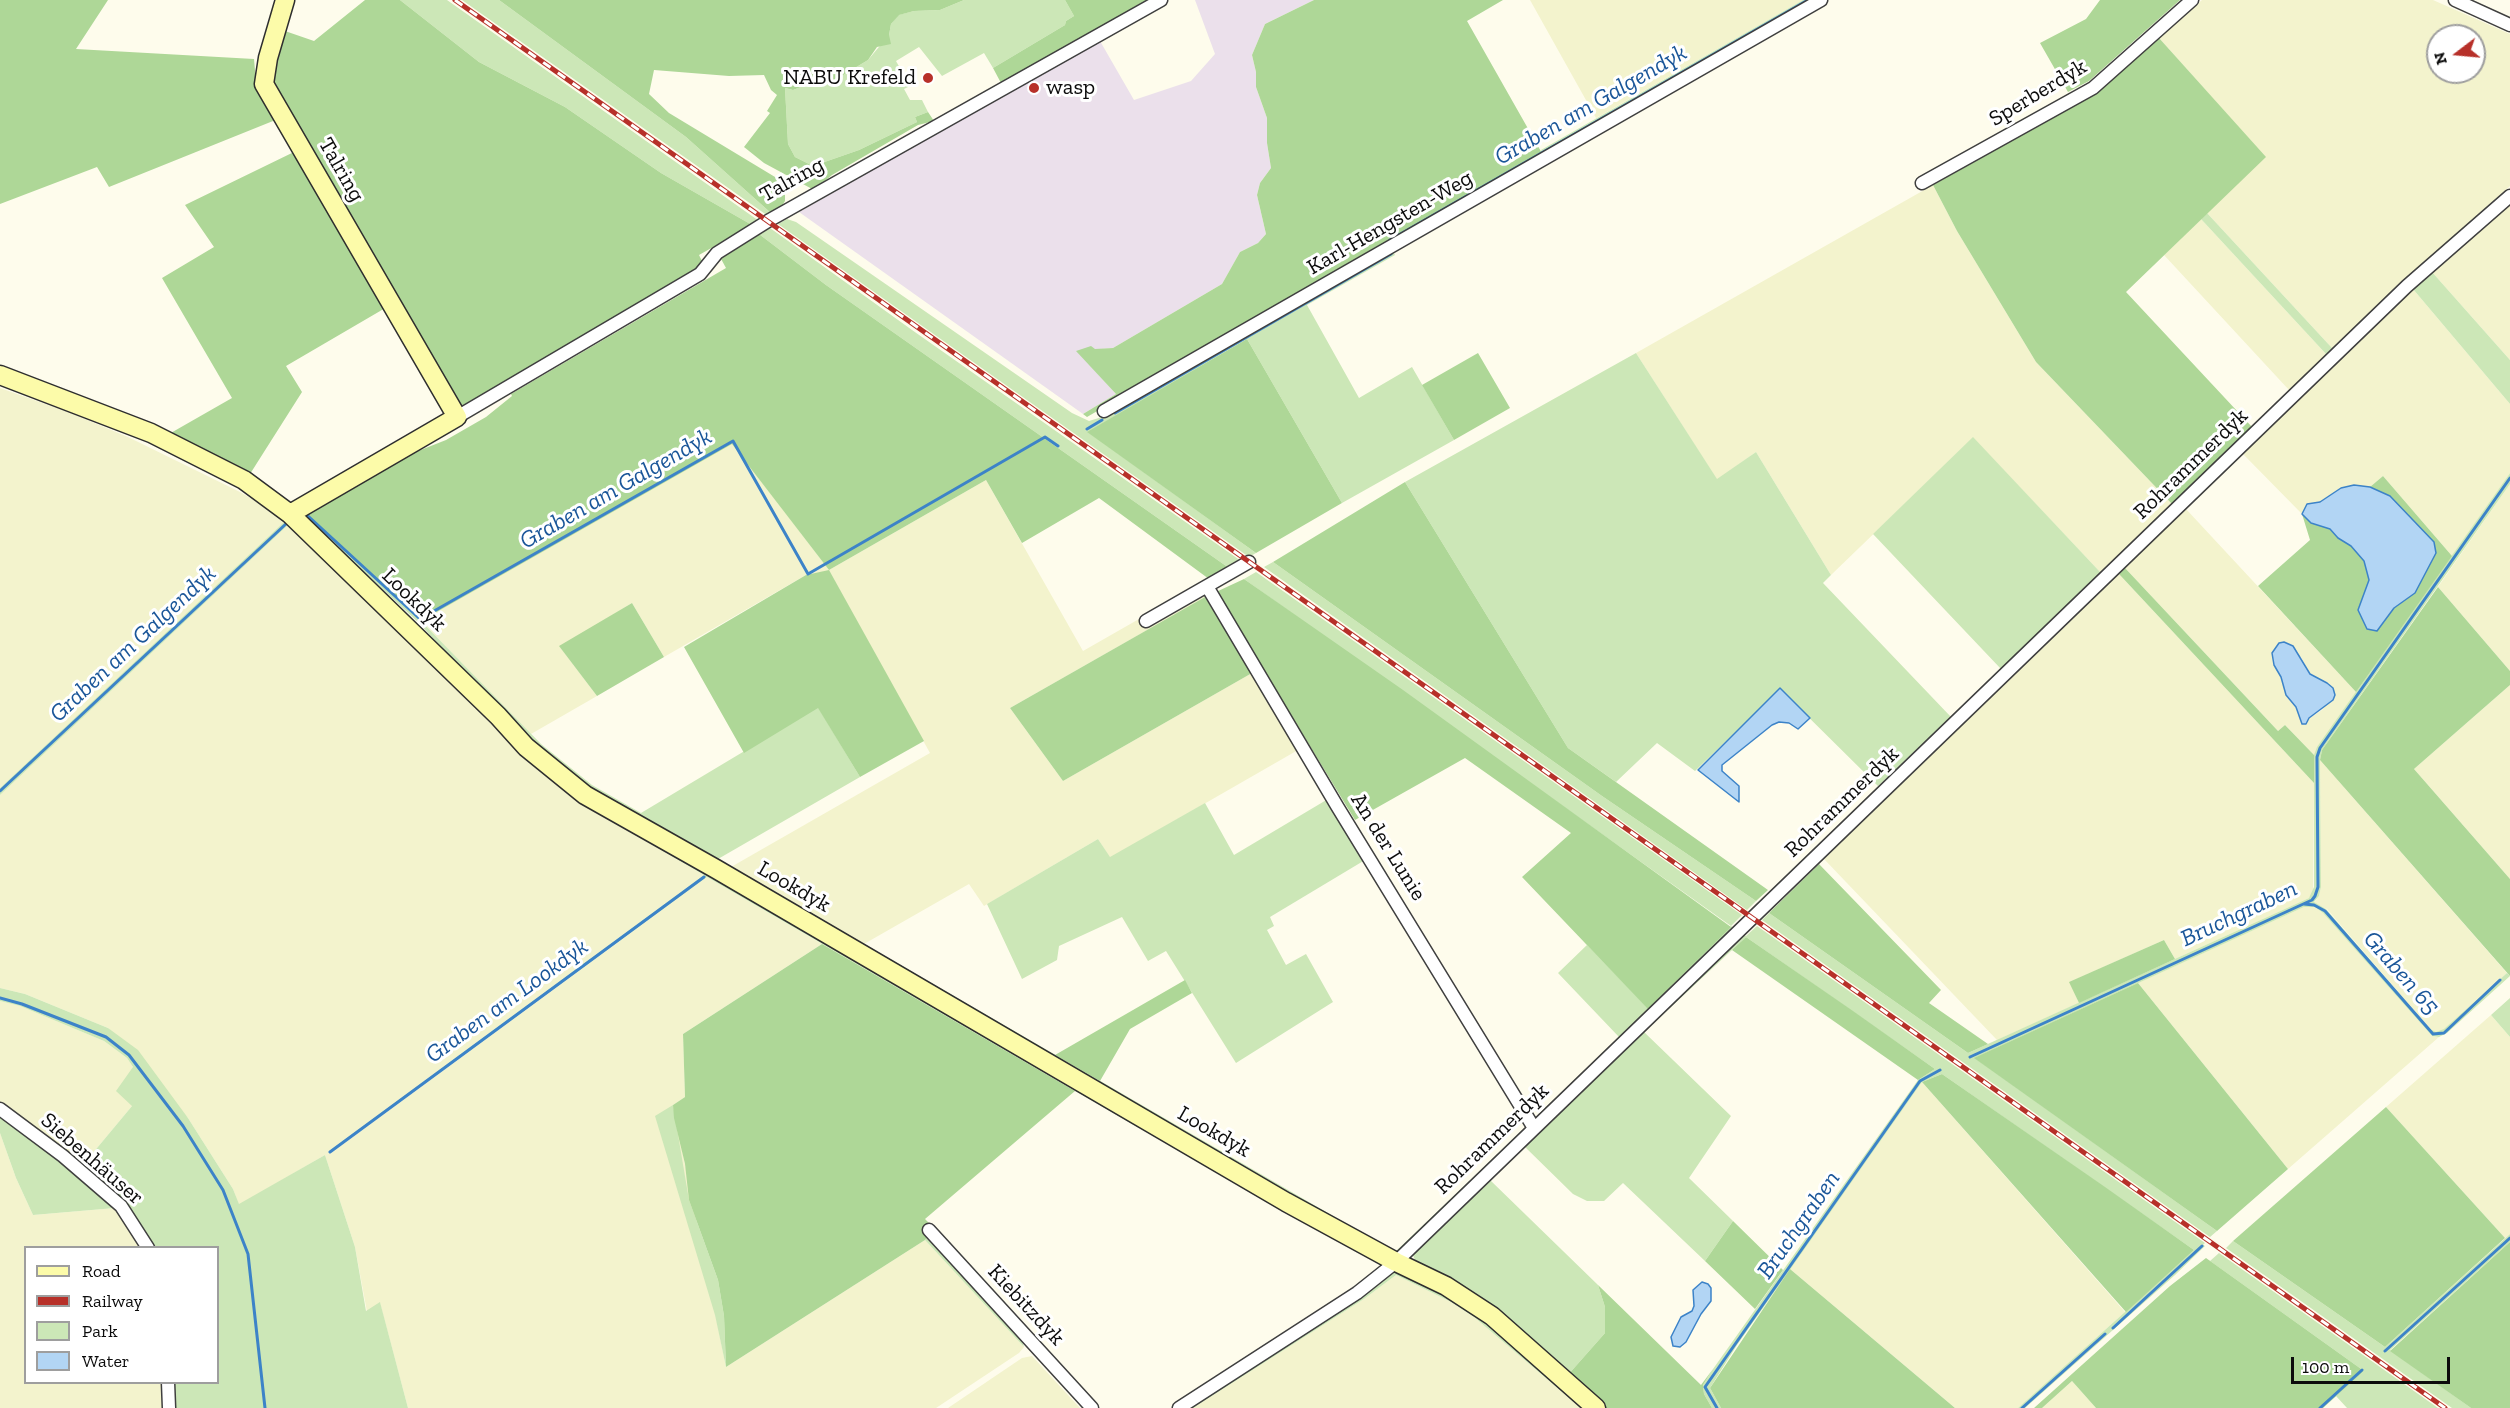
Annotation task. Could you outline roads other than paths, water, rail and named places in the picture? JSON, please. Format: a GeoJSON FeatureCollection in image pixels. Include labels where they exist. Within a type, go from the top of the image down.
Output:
{"type":"FeatureCollection","features":[{"type":"Feature","properties":{"kind":"street","name":"Talring"},"geometry":{"type":"LineString","coordinates":[[285,0],[268,58],[264,84],[457,417]]}},
{"type":"Feature","properties":{"kind":"street","name":"Talring"},"geometry":{"type":"LineString","coordinates":[[290,513],[700,274],[717,253],[768,221],[1161,0]]}},
{"type":"Feature","properties":{"kind":"street","name":"Karl-Hengsten-Weg"},"geometry":{"type":"LineString","coordinates":[[1104,411],[1821,0]]}},
{"type":"Feature","properties":{"kind":"street","name":"Sperberdyk"},"geometry":{"type":"LineString","coordinates":[[1922,183],[2093,88],[2192,0]]}},
{"type":"Feature","properties":{"kind":"street"},"geometry":{"type":"LineString","coordinates":[[2455,0],[2510,25]]}},
{"type":"Feature","properties":{"kind":"street","name":"Rohrammerdyk"},"geometry":{"type":"LineString","coordinates":[[1179,1408],[1357,1293],[1396,1262],[2398,294],[2510,196]]}},
{"type":"Feature","properties":{"kind":"street","name":"Lookdyk"},"geometry":{"type":"LineString","coordinates":[[0,375],[151,433],[244,480],[290,513],[498,716],[526,747],[585,795],[1286,1202],[1396,1262],[1446,1286],[1492,1316],[1596,1408]]}},
{"type":"Feature","properties":{"kind":"street"},"geometry":{"type":"LineString","coordinates":[[1146,621],[1208,588],[1249,562]]}},
{"type":"Feature","properties":{"kind":"street","name":"An der Lunie"},"geometry":{"type":"LineString","coordinates":[[1208,588],[1331,796],[1534,1128]]}},
{"type":"Feature","properties":{"kind":"street","name":"Siebenhäuser"},"geometry":{"type":"LineString","coordinates":[[0,1109],[63,1156],[121,1206],[147,1246]]}},
{"type":"Feature","properties":{"kind":"street","name":"Kiebitzdyk"},"geometry":{"type":"LineString","coordinates":[[929,1230],[1092,1408]]}},
{"type":"Feature","properties":{"kind":"street"},"geometry":{"type":"LineString","coordinates":[[168,1384],[169,1408]]}},
{"type":"Feature","properties":{"kind":"water"},"geometry":{"type":"Polygon","coordinates":[[[2354,485],[2370,487],[2390,496],[2434,542],[2436,553],[2415,593],[2394,608],[2377,631],[2367,629],[2358,610],[2369,580],[2364,561],[2351,546],[2338,538],[2330,529],[2311,523],[2302,514],[2307,504],[2320,502],[2341,488],[2354,485]]]}},
{"type":"Feature","properties":{"kind":"water"},"geometry":{"type":"Polygon","coordinates":[[[2284,642],[2293,646],[2310,674],[2333,688],[2335,695],[2333,700],[2309,718],[2306,724],[2302,724],[2296,707],[2286,695],[2281,677],[2274,665],[2272,653],[2279,643],[2284,642]]]}},
{"type":"Feature","properties":{"kind":"water"},"geometry":{"type":"Polygon","coordinates":[[[1780,688],[1810,718],[1798,729],[1789,723],[1779,722],[1772,725],[1722,765],[1722,771],[1739,786],[1739,802],[1698,770],[1780,688]]]}},
{"type":"Feature","properties":{"kind":"water"},"geometry":{"type":"Polygon","coordinates":[[[1702,1282],[1711,1288],[1711,1301],[1686,1342],[1680,1347],[1673,1346],[1671,1337],[1681,1317],[1692,1311],[1693,1290],[1702,1282]]]}},
{"type":"Feature","properties":{"kind":"waterway","name":"Graben am Galgendyk"},"geometry":{"type":"LineString","coordinates":[[1390,240],[1808,0]]}},
{"type":"Feature","properties":{"kind":"waterway","name":"Graben am Galgendyk"},"geometry":{"type":"LineString","coordinates":[[1115,413],[1391,254]]}},
{"type":"Feature","properties":{"kind":"waterway","name":"Graben am Galgendyk"},"geometry":{"type":"LineString","coordinates":[[1087,429],[1102,420]]}},
{"type":"Feature","properties":{"kind":"waterway","name":"Graben am Galgendyk"},"geometry":{"type":"LineString","coordinates":[[308,516],[420,619],[733,441],[808,574],[1045,437],[1058,446]]}},
{"type":"Feature","properties":{"kind":"waterway","name":"Bruchgraben"},"geometry":{"type":"LineString","coordinates":[[1970,1057],[2312,900],[2318,887],[2317,757],[2320,748],[2510,478]]}},
{"type":"Feature","properties":{"kind":"waterway","name":"Graben am Galgendyk"},"geometry":{"type":"LineString","coordinates":[[0,791],[288,522]]}},
{"type":"Feature","properties":{"kind":"waterway","name":"Graben am Lookdyk"},"geometry":{"type":"LineString","coordinates":[[330,1152],[704,877]]}},
{"type":"Feature","properties":{"kind":"waterway","name":"Graben 65"},"geometry":{"type":"LineString","coordinates":[[2304,904],[2314,905],[2325,911],[2433,1034],[2444,1033],[2500,980]]}},
{"type":"Feature","properties":{"kind":"waterway"},"geometry":{"type":"LineString","coordinates":[[0,998],[22,1004],[106,1037],[129,1055],[183,1126],[223,1190],[248,1254],[265,1408]]}},
{"type":"Feature","properties":{"kind":"waterway","name":"Bruchgraben"},"geometry":{"type":"LineString","coordinates":[[1717,1408],[1705,1387],[1920,1081],[1940,1070]]}},
{"type":"Feature","properties":{"kind":"waterway"},"geometry":{"type":"LineString","coordinates":[[2385,1351],[2510,1238]]}},
{"type":"Feature","properties":{"kind":"waterway"},"geometry":{"type":"LineString","coordinates":[[2113,1328],[2202,1246]]}},
{"type":"Feature","properties":{"kind":"waterway"},"geometry":{"type":"LineString","coordinates":[[2022,1408],[2105,1334]]}},
{"type":"Feature","properties":{"kind":"waterway"},"geometry":{"type":"LineString","coordinates":[[2320,1408],[2362,1370]]}},
{"type":"Feature","properties":{"kind":"railway"},"geometry":{"type":"LineString","coordinates":[[455,0],[2445,1408]]}},
{"type":"Feature","properties":{"kind":"place","name":"NABU Krefeld"},"geometry":{"type":"Point","coordinates":[928,78]}},
{"type":"Feature","properties":{"kind":"place","name":"wasp"},"geometry":{"type":"Point","coordinates":[1034,88]}}]}
